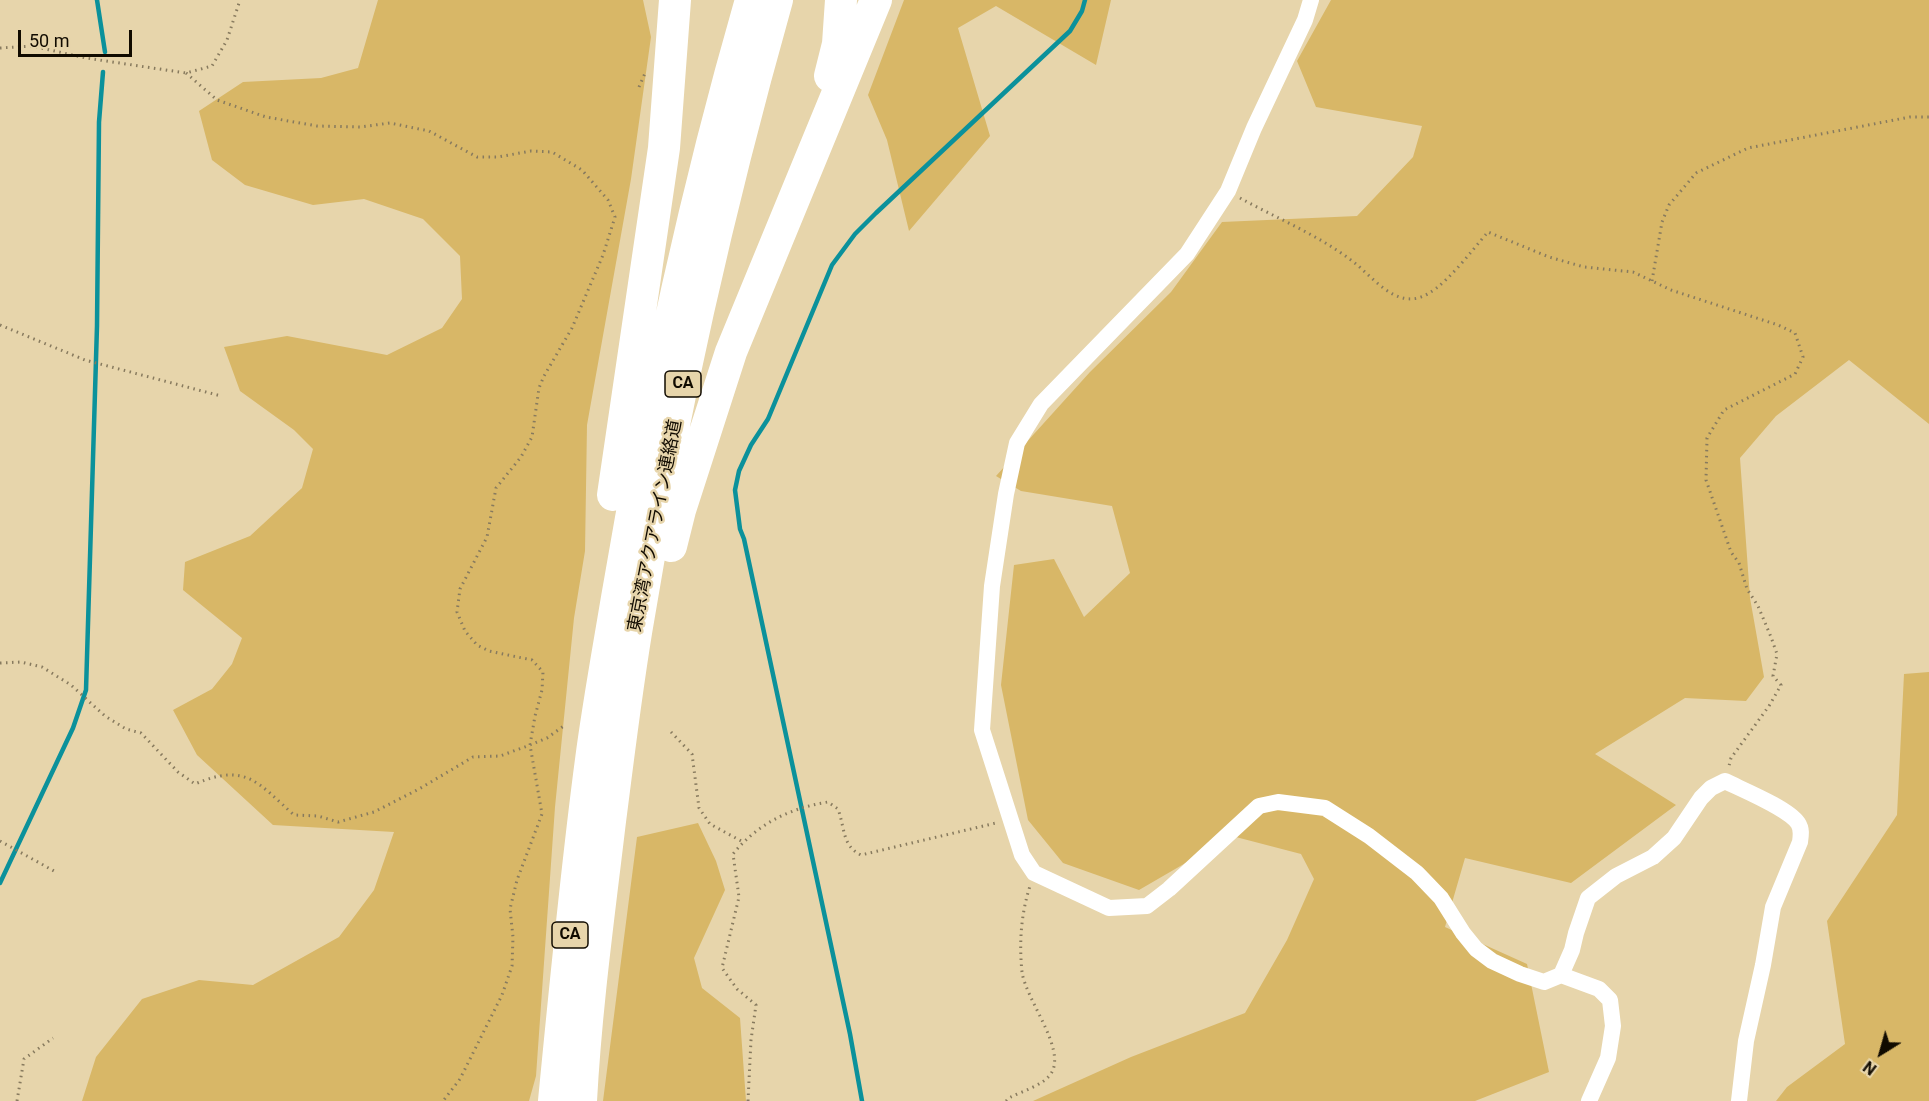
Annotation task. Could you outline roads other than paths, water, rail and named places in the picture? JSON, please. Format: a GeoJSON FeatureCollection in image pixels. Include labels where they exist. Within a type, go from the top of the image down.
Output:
{"type":"FeatureCollection","features":[{"type":"Feature","properties":{"kind":"highway"},"geometry":{"type":"LineString","coordinates":[[580,965],[574,754],[600,606],[613,498],[664,148],[675,0]]}},
{"type":"Feature","properties":{"kind":"highway"},"geometry":{"type":"LineString","coordinates":[[664,148],[679,102],[693,0]]}},
{"type":"Feature","properties":{"kind":"highway","name":"東京湾アクアライン連絡道"},"geometry":{"type":"LineString","coordinates":[[603,772],[639,468],[672,308],[725,88],[751,0]]}},
{"type":"Feature","properties":{"kind":"highway","name":"東京湾アクアライン連絡道"},"geometry":{"type":"LineString","coordinates":[[603,772],[639,615],[672,437],[699,311],[745,117],[777,0]]}},
{"type":"Feature","properties":{"kind":"highway"},"geometry":{"type":"LineString","coordinates":[[797,195],[804,158],[838,44],[841,0]]}},
{"type":"Feature","properties":{"kind":"highway"},"geometry":{"type":"LineString","coordinates":[[580,965],[614,869],[656,613],[680,510],[731,352],[876,0]]}},
{"type":"Feature","properties":{"kind":"highway","name":"CA"},"geometry":{"type":"LineString","coordinates":[[554,1101],[580,965],[603,772]]}},
{"type":"Feature","properties":{"kind":"highway","name":"CA"},"geometry":{"type":"LineString","coordinates":[[580,965],[581,1101]]}},
{"type":"Feature","properties":{"kind":"street"},"geometry":{"type":"LineString","coordinates":[[1311,0],[1305,20],[1254,128],[1228,191],[1186,254],[1041,404],[1017,443],[1006,494],[992,586],[982,730],[1009,820],[1022,855],[1034,873],[1109,908],[1147,906],[1168,890],[1259,806],[1278,802],[1325,808],[1369,836],[1417,873],[1441,898],[1476,949],[1492,961],[1544,982],[1561,975],[1599,989],[1610,1000],[1612,1026],[1608,1058],[1589,1101]]}},
{"type":"Feature","properties":{"kind":"street"},"geometry":{"type":"LineString","coordinates":[[1561,975],[1572,950],[1588,898],[1616,876],[1653,857],[1674,838],[1701,798],[1712,788],[1725,781],[1792,816],[1799,824],[1800,842],[1773,907],[1746,1041],[1738,1101]]}},
{"type":"Feature","properties":{"kind":"waterway"},"geometry":{"type":"LineString","coordinates":[[97,0],[105,52]]}},
{"type":"Feature","properties":{"kind":"waterway"},"geometry":{"type":"LineString","coordinates":[[862,1101],[850,1034],[740,529],[735,490],[739,471],[751,445],[768,419],[832,265],[855,234],[876,213],[1070,31],[1082,11],[1085,0]]}},
{"type":"Feature","properties":{"kind":"waterway"},"geometry":{"type":"LineString","coordinates":[[0,883],[73,728],[86,690],[97,326],[99,122],[103,72]]}}]}
